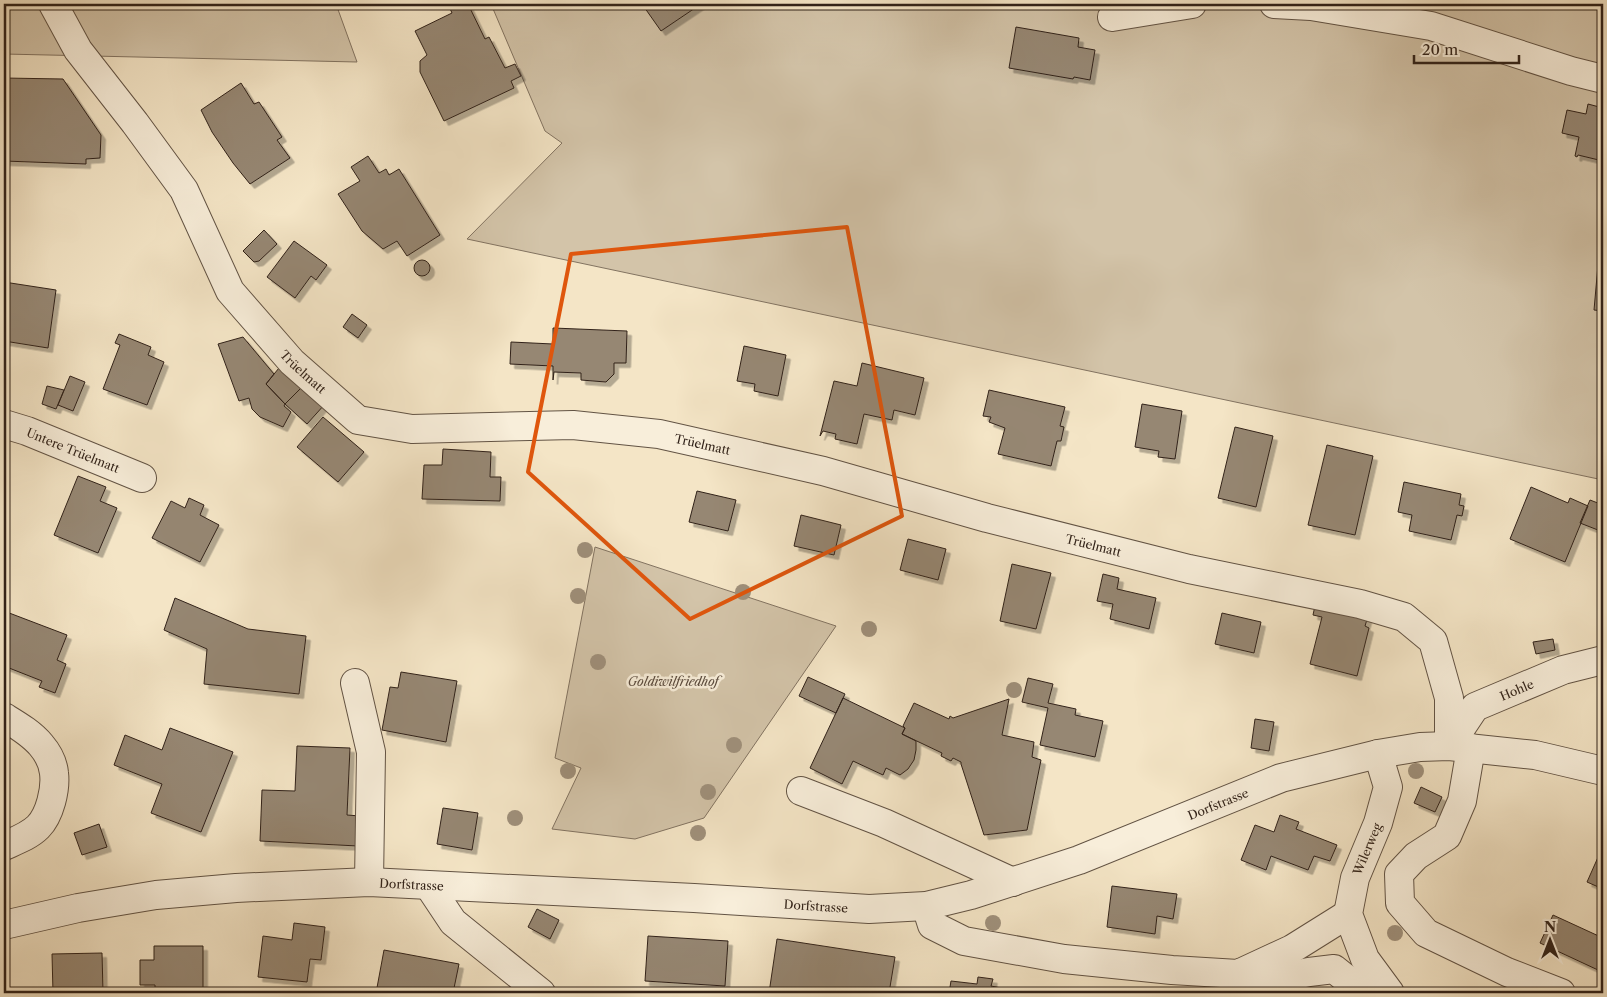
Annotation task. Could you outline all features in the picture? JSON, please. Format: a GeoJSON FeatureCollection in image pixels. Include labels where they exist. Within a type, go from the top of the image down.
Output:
{"type":"FeatureCollection","features":[{"type":"Feature","properties":{"kind":"street","name":"Trüelmatt"},"geometry":{"type":"LineString","coordinates":[[53,4],[78,50],[184,190],[230,291],[292,362],[358,420],[412,430],[573,425],[658,434],[823,471],[987,518],[1189,569],[1360,604],[1404,617],[1433,641],[1460,747]]}},
{"type":"Feature","properties":{"kind":"street"},"geometry":{"type":"LineString","coordinates":[[1112,17],[1192,4]]}},
{"type":"Feature","properties":{"kind":"street"},"geometry":{"type":"LineString","coordinates":[[1274,4],[1311,6],[1430,26],[1571,71],[1603,79]]}},
{"type":"Feature","properties":{"kind":"street","name":"Untere Trüelmatt"},"geometry":{"type":"LineString","coordinates":[[4,424],[28,431],[142,478]]}},
{"type":"Feature","properties":{"kind":"street","name":"Hohle"},"geometry":{"type":"LineString","coordinates":[[1460,747],[1476,706],[1564,670],[1603,660]]}},
{"type":"Feature","properties":{"kind":"street"},"geometry":{"type":"LineString","coordinates":[[355,683],[370,752],[369,882]]}},
{"type":"Feature","properties":{"kind":"street"},"geometry":{"type":"LineString","coordinates":[[4,717],[29,733],[42,746],[54,771],[54,785],[47,814],[38,827],[24,837],[4,846]]}},
{"type":"Feature","properties":{"kind":"street","name":"Dorfstrasse"},"geometry":{"type":"LineString","coordinates":[[4,925],[78,908],[156,895],[236,888],[369,882],[694,898],[869,909],[926,906],[971,895],[1079,860],[1282,778],[1378,754],[1420,747],[1460,747],[1534,755],[1603,771]]}},
{"type":"Feature","properties":{"kind":"street"},"geometry":{"type":"LineString","coordinates":[[1460,747],[1462,801],[1447,836],[1416,856],[1399,874],[1400,903],[1426,933],[1507,972],[1560,993]]}},
{"type":"Feature","properties":{"kind":"street","name":"Wilerweg"},"geometry":{"type":"LineString","coordinates":[[1348,914],[1355,878],[1378,823],[1388,787],[1378,754]]}},
{"type":"Feature","properties":{"kind":"street"},"geometry":{"type":"LineString","coordinates":[[801,791],[884,823],[1013,882]]}},
{"type":"Feature","properties":{"kind":"street"},"geometry":{"type":"LineString","coordinates":[[429,886],[453,922],[541,993]]}},
{"type":"Feature","properties":{"kind":"street"},"geometry":{"type":"LineString","coordinates":[[926,906],[932,924],[964,941],[1064,959],[1172,970],[1281,978],[1334,969],[1364,993]]}},
{"type":"Feature","properties":{"kind":"street"},"geometry":{"type":"LineString","coordinates":[[1238,974],[1292,949],[1348,914],[1365,959],[1390,993]]}},
{"type":"Feature","properties":{"kind":"highlighted area"},"geometry":{"type":"Polygon","coordinates":[[[847,227],[902,516],[690,619],[528,472],[571,254],[847,227]]]}},
{"type":"Feature","properties":{"kind":"green space"},"geometry":{"type":"Polygon","coordinates":[[[4,4],[336,4],[357,62],[4,54],[4,4]]]}},
{"type":"Feature","properties":{"kind":"green space"},"geometry":{"type":"Polygon","coordinates":[[[491,4],[1603,4],[1603,480],[467,239],[562,143],[545,131],[491,4]]]}},
{"type":"Feature","properties":{"kind":"green space","name":"Goldiwilfriedhof"},"geometry":{"type":"Polygon","coordinates":[[[595,547],[836,626],[704,818],[635,839],[552,829],[581,768],[555,758],[595,547]]]}},
{"type":"Feature","properties":{"kind":"building"},"geometry":{"type":"Polygon","coordinates":[[[448,4],[468,4],[485,39],[489,37],[505,68],[515,64],[521,76],[511,81],[514,88],[444,121],[420,72],[420,61],[427,55],[415,31],[452,13],[448,4]]]}},
{"type":"Feature","properties":{"kind":"building"},"geometry":{"type":"Polygon","coordinates":[[[642,4],[701,4],[661,31],[642,4]]]}},
{"type":"Feature","properties":{"kind":"building"},"geometry":{"type":"Polygon","coordinates":[[[1016,27],[1079,38],[1078,47],[1095,50],[1090,80],[1074,77],[1073,79],[1009,68],[1016,27]]]}},
{"type":"Feature","properties":{"kind":"building"},"geometry":{"type":"Polygon","coordinates":[[[4,78],[63,79],[101,135],[100,158],[86,159],[86,164],[4,161],[4,78]]]}},
{"type":"Feature","properties":{"kind":"building"},"geometry":{"type":"Polygon","coordinates":[[[241,83],[254,104],[259,102],[282,137],[277,140],[290,158],[250,184],[212,132],[201,110],[241,83]]]}},
{"type":"Feature","properties":{"kind":"building"},"geometry":{"type":"Polygon","coordinates":[[[1588,104],[1603,108],[1603,161],[1578,155],[1577,157],[1575,156],[1579,137],[1562,133],[1567,110],[1586,114],[1588,104]]]}},
{"type":"Feature","properties":{"kind":"building"},"geometry":{"type":"Polygon","coordinates":[[[368,156],[379,173],[386,169],[389,175],[399,169],[440,235],[407,256],[397,241],[383,249],[362,231],[338,194],[360,181],[351,167],[368,156]]]}},
{"type":"Feature","properties":{"kind":"building"},"geometry":{"type":"Polygon","coordinates":[[[264,230],[277,244],[259,261],[254,262],[243,251],[264,230]]]}},
{"type":"Feature","properties":{"kind":"building"},"geometry":{"type":"Polygon","coordinates":[[[294,241],[327,265],[316,280],[311,276],[295,298],[267,277],[294,241]]]}},
{"type":"Feature","properties":{"kind":"building"},"geometry":{"type":"Polygon","coordinates":[[[422,260],[428,262],[430,268],[428,274],[422,276],[416,274],[414,268],[416,262],[422,260]]]}},
{"type":"Feature","properties":{"kind":"building"},"geometry":{"type":"Polygon","coordinates":[[[1598,265],[1603,265],[1603,311],[1594,310],[1598,265]]]}},
{"type":"Feature","properties":{"kind":"building"},"geometry":{"type":"Polygon","coordinates":[[[4,282],[56,290],[48,348],[4,341],[4,282]]]}},
{"type":"Feature","properties":{"kind":"building"},"geometry":{"type":"Polygon","coordinates":[[[352,314],[367,325],[358,338],[343,327],[352,314]]]}},
{"type":"Feature","properties":{"kind":"building"},"geometry":{"type":"Polygon","coordinates":[[[553,328],[627,331],[626,363],[614,363],[614,374],[606,382],[581,380],[581,373],[554,372],[553,380],[553,366],[510,364],[511,342],[553,344],[553,328]]]}},
{"type":"Feature","properties":{"kind":"building"},"geometry":{"type":"Polygon","coordinates":[[[119,334],[151,347],[148,355],[164,362],[147,405],[103,389],[120,345],[115,343],[119,334]]]}},
{"type":"Feature","properties":{"kind":"building"},"geometry":{"type":"Polygon","coordinates":[[[243,337],[274,374],[266,384],[291,412],[283,427],[260,417],[252,409],[249,398],[239,401],[218,344],[243,337]]]}},
{"type":"Feature","properties":{"kind":"building"},"geometry":{"type":"Polygon","coordinates":[[[744,346],[786,355],[778,396],[754,391],[755,384],[737,381],[744,346]]]}},
{"type":"Feature","properties":{"kind":"building"},"geometry":{"type":"Polygon","coordinates":[[[283,363],[305,384],[285,404],[266,384],[283,363]]]}},
{"type":"Feature","properties":{"kind":"building"},"geometry":{"type":"Polygon","coordinates":[[[862,363],[924,378],[915,415],[894,410],[892,420],[864,414],[857,444],[835,439],[836,434],[823,431],[820,436],[834,381],[857,386],[862,363]]]}},
{"type":"Feature","properties":{"kind":"building"},"geometry":{"type":"Polygon","coordinates":[[[70,376],[85,382],[73,411],[58,405],[70,376]]]}},
{"type":"Feature","properties":{"kind":"building"},"geometry":{"type":"Polygon","coordinates":[[[305,384],[325,404],[307,424],[285,404],[305,384]]]}},
{"type":"Feature","properties":{"kind":"building"},"geometry":{"type":"Polygon","coordinates":[[[47,386],[64,390],[56,409],[42,404],[47,386]]]}},
{"type":"Feature","properties":{"kind":"building"},"geometry":{"type":"Polygon","coordinates":[[[989,390],[1065,407],[1060,426],[1064,427],[1061,441],[1057,441],[1051,466],[998,454],[1005,428],[989,422],[991,417],[983,416],[989,390]]]}},
{"type":"Feature","properties":{"kind":"building"},"geometry":{"type":"Polygon","coordinates":[[[1142,404],[1182,411],[1175,459],[1158,457],[1159,451],[1135,447],[1142,404]]]}},
{"type":"Feature","properties":{"kind":"building"},"geometry":{"type":"Polygon","coordinates":[[[323,417],[364,452],[338,482],[297,447],[323,417]]]}},
{"type":"Feature","properties":{"kind":"building"},"geometry":{"type":"Polygon","coordinates":[[[1235,427],[1273,436],[1256,507],[1218,498],[1235,427]]]}},
{"type":"Feature","properties":{"kind":"building"},"geometry":{"type":"Polygon","coordinates":[[[1327,445],[1373,456],[1355,535],[1308,525],[1327,445]]]}},
{"type":"Feature","properties":{"kind":"building"},"geometry":{"type":"Polygon","coordinates":[[[443,449],[491,452],[490,477],[501,477],[500,501],[422,499],[424,465],[442,465],[443,449]]]}},
{"type":"Feature","properties":{"kind":"building"},"geometry":{"type":"Polygon","coordinates":[[[78,476],[106,487],[100,501],[117,508],[98,553],[54,535],[78,476]]]}},
{"type":"Feature","properties":{"kind":"building"},"geometry":{"type":"Polygon","coordinates":[[[1404,482],[1461,494],[1459,505],[1464,506],[1462,516],[1457,515],[1451,540],[1409,531],[1412,515],[1398,512],[1404,482]]]}},
{"type":"Feature","properties":{"kind":"building"},"geometry":{"type":"Polygon","coordinates":[[[1531,487],[1568,503],[1570,498],[1588,506],[1565,562],[1510,539],[1531,487]]]}},
{"type":"Feature","properties":{"kind":"building"},"geometry":{"type":"Polygon","coordinates":[[[697,491],[736,500],[728,531],[689,522],[697,491]]]}},
{"type":"Feature","properties":{"kind":"building"},"geometry":{"type":"Polygon","coordinates":[[[189,498],[204,505],[200,515],[219,525],[200,562],[152,538],[171,501],[185,508],[189,498]]]}},
{"type":"Feature","properties":{"kind":"building"},"geometry":{"type":"Polygon","coordinates":[[[1590,500],[1603,505],[1603,532],[1580,523],[1590,500]]]}},
{"type":"Feature","properties":{"kind":"building"},"geometry":{"type":"Polygon","coordinates":[[[801,515],[841,525],[834,555],[794,546],[801,515]]]}},
{"type":"Feature","properties":{"kind":"building"},"geometry":{"type":"Polygon","coordinates":[[[908,539],[946,549],[938,580],[900,570],[908,539]]]}},
{"type":"Feature","properties":{"kind":"building"},"geometry":{"type":"Polygon","coordinates":[[[1012,564],[1051,573],[1036,629],[1000,621],[1012,564]]]}},
{"type":"Feature","properties":{"kind":"building"},"geometry":{"type":"Polygon","coordinates":[[[1103,574],[1119,578],[1117,589],[1156,598],[1149,629],[1110,619],[1113,604],[1097,601],[1103,574]]]}},
{"type":"Feature","properties":{"kind":"building"},"geometry":{"type":"Polygon","coordinates":[[[175,598],[248,629],[306,636],[299,694],[204,684],[207,649],[164,630],[175,598]]]}},
{"type":"Feature","properties":{"kind":"building"},"geometry":{"type":"Polygon","coordinates":[[[1316,601],[1369,613],[1365,626],[1369,628],[1357,676],[1310,664],[1322,617],[1313,615],[1316,601]]]}},
{"type":"Feature","properties":{"kind":"building"},"geometry":{"type":"Polygon","coordinates":[[[4,611],[67,635],[57,660],[66,664],[55,693],[39,687],[42,681],[4,666],[4,611]]]}},
{"type":"Feature","properties":{"kind":"building"},"geometry":{"type":"Polygon","coordinates":[[[1222,613],[1261,622],[1254,653],[1215,644],[1222,613]]]}},
{"type":"Feature","properties":{"kind":"building"},"geometry":{"type":"Polygon","coordinates":[[[1553,639],[1555,650],[1536,654],[1533,642],[1553,639]]]}},
{"type":"Feature","properties":{"kind":"building"},"geometry":{"type":"Polygon","coordinates":[[[401,672],[457,681],[446,742],[382,730],[390,687],[398,688],[401,672]]]}},
{"type":"Feature","properties":{"kind":"building"},"geometry":{"type":"Polygon","coordinates":[[[808,677],[845,694],[836,713],[799,696],[808,677]]]}},
{"type":"Feature","properties":{"kind":"building"},"geometry":{"type":"Polygon","coordinates":[[[1028,678],[1053,684],[1048,703],[1076,709],[1075,715],[1103,721],[1095,757],[1040,745],[1048,708],[1022,702],[1028,678]]]}},
{"type":"Feature","properties":{"kind":"building"},"geometry":{"type":"Polygon","coordinates":[[[843,698],[905,728],[902,734],[916,741],[914,760],[908,769],[900,775],[886,768],[883,775],[853,761],[842,784],[810,768],[843,698]]]}},
{"type":"Feature","properties":{"kind":"building"},"geometry":{"type":"Polygon","coordinates":[[[1009,699],[1002,735],[1034,742],[1032,757],[1041,760],[1027,830],[984,835],[961,762],[953,758],[951,761],[941,756],[942,753],[902,734],[905,728],[903,726],[914,703],[949,719],[950,716],[953,718],[1009,699]]]}},
{"type":"Feature","properties":{"kind":"building"},"geometry":{"type":"Polygon","coordinates":[[[1255,719],[1274,722],[1269,751],[1251,748],[1255,719]]]}},
{"type":"Feature","properties":{"kind":"building"},"geometry":{"type":"Polygon","coordinates":[[[170,728],[233,752],[201,832],[151,813],[162,784],[114,765],[125,735],[162,750],[170,728]]]}},
{"type":"Feature","properties":{"kind":"building"},"geometry":{"type":"Polygon","coordinates":[[[297,746],[350,748],[347,815],[360,816],[358,846],[260,841],[262,790],[295,791],[297,746]]]}},
{"type":"Feature","properties":{"kind":"building"},"geometry":{"type":"Polygon","coordinates":[[[1421,787],[1442,797],[1435,812],[1414,803],[1421,787]]]}},
{"type":"Feature","properties":{"kind":"building"},"geometry":{"type":"Polygon","coordinates":[[[443,808],[478,813],[472,850],[437,844],[443,808]]]}},
{"type":"Feature","properties":{"kind":"building"},"geometry":{"type":"Polygon","coordinates":[[[1280,815],[1299,822],[1296,829],[1337,845],[1330,861],[1314,856],[1308,870],[1271,856],[1266,870],[1241,860],[1255,825],[1274,832],[1280,815]]]}},
{"type":"Feature","properties":{"kind":"building"},"geometry":{"type":"Polygon","coordinates":[[[99,824],[107,847],[82,855],[74,833],[99,824]]]}},
{"type":"Feature","properties":{"kind":"building"},"geometry":{"type":"Polygon","coordinates":[[[1603,846],[1603,889],[1587,882],[1603,846]]]}},
{"type":"Feature","properties":{"kind":"building"},"geometry":{"type":"Polygon","coordinates":[[[1112,886],[1177,894],[1173,919],[1157,916],[1155,934],[1107,927],[1112,886]]]}},
{"type":"Feature","properties":{"kind":"building"},"geometry":{"type":"Polygon","coordinates":[[[537,909],[559,920],[550,939],[528,927],[537,909]]]}},
{"type":"Feature","properties":{"kind":"building"},"geometry":{"type":"Polygon","coordinates":[[[1553,915],[1603,938],[1603,969],[1599,967],[1598,970],[1540,943],[1553,915]]]}},
{"type":"Feature","properties":{"kind":"building"},"geometry":{"type":"Polygon","coordinates":[[[294,923],[325,927],[321,960],[310,959],[307,982],[258,977],[263,936],[292,940],[294,923]]]}},
{"type":"Feature","properties":{"kind":"building"},"geometry":{"type":"Polygon","coordinates":[[[648,936],[728,941],[725,986],[645,981],[648,936]]]}},
{"type":"Feature","properties":{"kind":"building"},"geometry":{"type":"Polygon","coordinates":[[[777,939],[895,957],[889,993],[769,993],[777,939]]]}},
{"type":"Feature","properties":{"kind":"building"},"geometry":{"type":"Polygon","coordinates":[[[154,946],[203,946],[203,990],[155,991],[155,985],[140,985],[140,960],[154,960],[154,946]]]}},
{"type":"Feature","properties":{"kind":"building"},"geometry":{"type":"Polygon","coordinates":[[[384,950],[459,964],[453,993],[376,993],[384,950]]]}},
{"type":"Feature","properties":{"kind":"building"},"geometry":{"type":"Polygon","coordinates":[[[102,953],[103,992],[53,993],[52,954],[102,953]]]}},
{"type":"Feature","properties":{"kind":"building"},"geometry":{"type":"Polygon","coordinates":[[[978,977],[993,979],[991,986],[1017,991],[1016,993],[949,993],[951,981],[977,984],[978,977]]]}}]}
